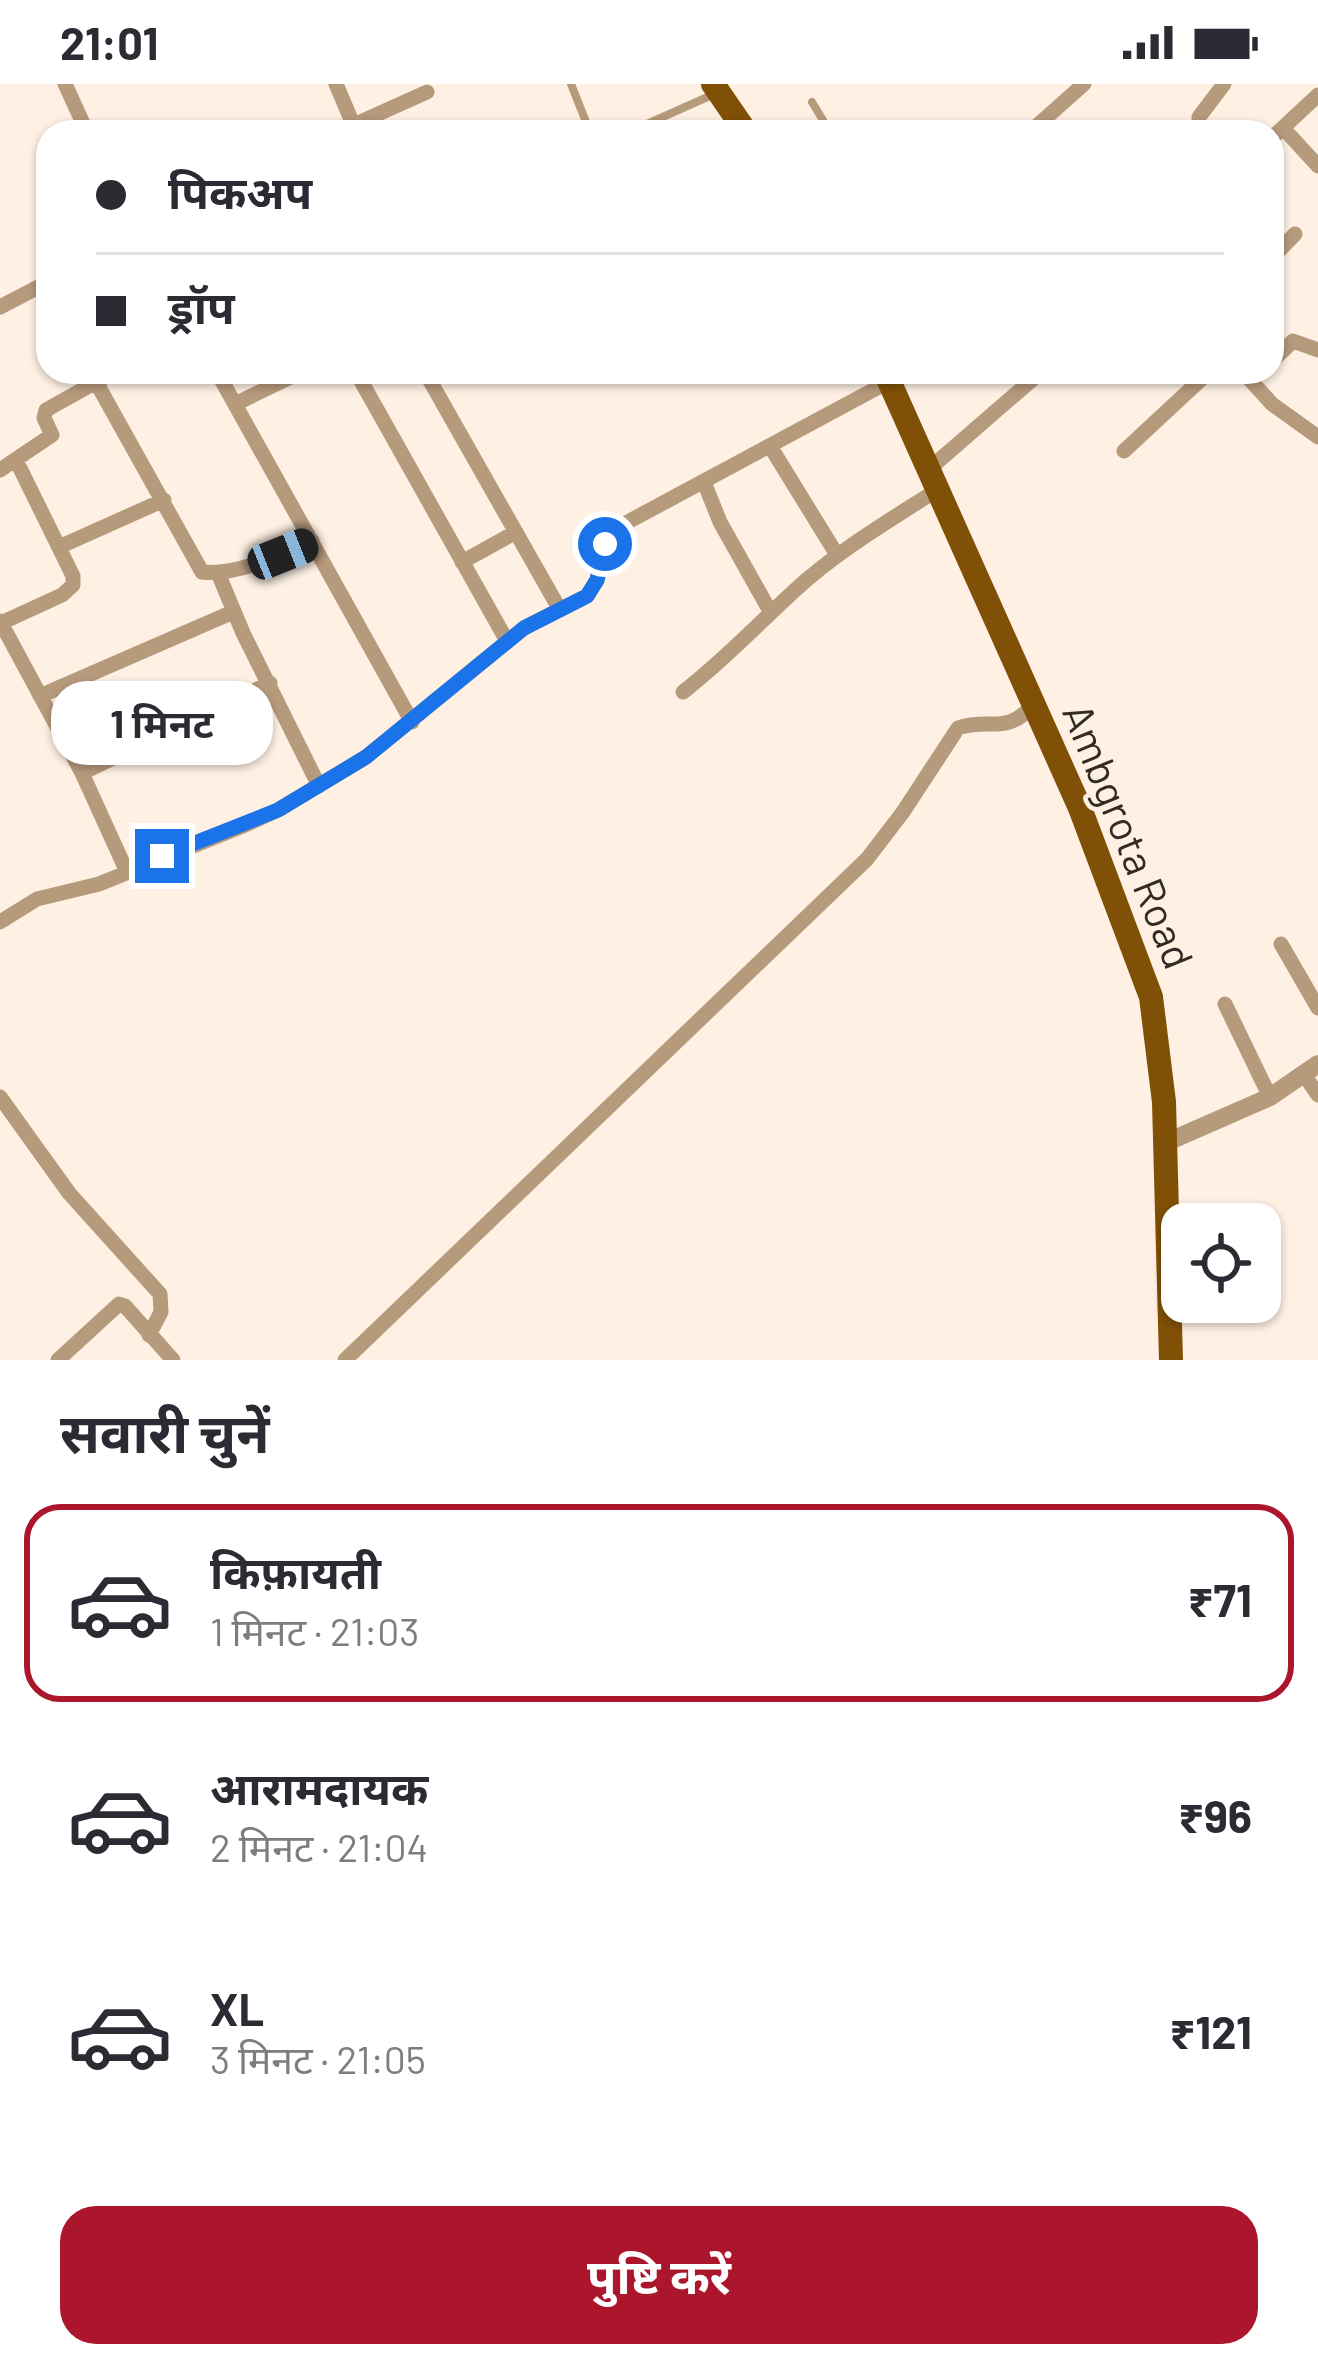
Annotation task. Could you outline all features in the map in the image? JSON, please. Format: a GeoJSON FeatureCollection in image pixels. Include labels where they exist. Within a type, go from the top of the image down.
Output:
{"type":"FeatureCollection","features":[{"type":"Feature","properties":{"kind":"main road"},"geometry":{"type":"LineString","coordinates":[[716,88],[738,120]]}},
{"type":"Feature","properties":{"kind":"main road","name":"Ambgrota Road"},"geometry":{"type":"LineString","coordinates":[[890,384],[1080,808],[1147,983],[1162,1078],[1171,1360]]}},
{"type":"Feature","properties":{"kind":"street"},"geometry":{"type":"LineString","coordinates":[[65,84],[82,120]]}},
{"type":"Feature","properties":{"kind":"street"},"geometry":{"type":"LineString","coordinates":[[336,84],[343,120]]}},
{"type":"Feature","properties":{"kind":"street"},"geometry":{"type":"LineString","coordinates":[[1044,120],[1084,84]]}},
{"type":"Feature","properties":{"kind":"street"},"geometry":{"type":"LineString","coordinates":[[1199,120],[1224,84]]}},
{"type":"Feature","properties":{"kind":"street"},"geometry":{"type":"LineString","coordinates":[[363,120],[427,92]]}},
{"type":"Feature","properties":{"kind":"street"},"geometry":{"type":"LineString","coordinates":[[1284,127],[1318,95]]}},
{"type":"Feature","properties":{"kind":"street"},"geometry":{"type":"LineString","coordinates":[[1284,139],[1318,166]]}},
{"type":"Feature","properties":{"kind":"street"},"geometry":{"type":"LineString","coordinates":[[1284,246],[1295,235]]}},
{"type":"Feature","properties":{"kind":"street"},"geometry":{"type":"LineString","coordinates":[[0,307],[36,288]]}},
{"type":"Feature","properties":{"kind":"street"},"geometry":{"type":"LineString","coordinates":[[1284,350],[1296,340],[1318,350]]}},
{"type":"Feature","properties":{"kind":"street"},"geometry":{"type":"LineString","coordinates":[[0,470],[52,435],[44,418],[46,410],[92,384]]}},
{"type":"Feature","properties":{"kind":"street"},"geometry":{"type":"LineString","coordinates":[[97,384],[202,572],[218,573],[312,542]]}},
{"type":"Feature","properties":{"kind":"street"},"geometry":{"type":"LineString","coordinates":[[224,384],[412,722]]}},
{"type":"Feature","properties":{"kind":"street"},"geometry":{"type":"LineString","coordinates":[[235,404],[276,384]]}},
{"type":"Feature","properties":{"kind":"street"},"geometry":{"type":"LineString","coordinates":[[363,384],[507,641]]}},
{"type":"Feature","properties":{"kind":"street"},"geometry":{"type":"LineString","coordinates":[[432,384],[560,610]]}},
{"type":"Feature","properties":{"kind":"street"},"geometry":{"type":"LineString","coordinates":[[0,922],[37,899],[99,884],[245,825],[319,786],[412,722],[507,641],[593,590],[612,533],[875,384]]}},
{"type":"Feature","properties":{"kind":"street"},"geometry":{"type":"LineString","coordinates":[[683,692],[729,656],[837,555],[932,480],[1028,384]]}},
{"type":"Feature","properties":{"kind":"street"},"geometry":{"type":"LineString","coordinates":[[1124,451],[1196,384]]}},
{"type":"Feature","properties":{"kind":"street"},"geometry":{"type":"LineString","coordinates":[[1258,384],[1272,404],[1318,437]]}},
{"type":"Feature","properties":{"kind":"street"},"geometry":{"type":"LineString","coordinates":[[770,446],[837,555]]}},
{"type":"Feature","properties":{"kind":"street"},"geometry":{"type":"LineString","coordinates":[[16,460],[73,576],[69,590],[0,622],[82,773],[127,872]]}},
{"type":"Feature","properties":{"kind":"street"},"geometry":{"type":"LineString","coordinates":[[704,482],[771,614]]}},
{"type":"Feature","properties":{"kind":"street"},"geometry":{"type":"LineString","coordinates":[[59,547],[164,500]]}},
{"type":"Feature","properties":{"kind":"street"},"geometry":{"type":"LineString","coordinates":[[462,562],[516,532]]}},
{"type":"Feature","properties":{"kind":"street"},"geometry":{"type":"LineString","coordinates":[[218,573],[319,786]]}},
{"type":"Feature","properties":{"kind":"street"},"geometry":{"type":"LineString","coordinates":[[40,696],[233,612]]}},
{"type":"Feature","properties":{"kind":"street"},"geometry":{"type":"LineString","coordinates":[[82,773],[270,683]]}},
{"type":"Feature","properties":{"kind":"street"},"geometry":{"type":"LineString","coordinates":[[344,1360],[851,874],[903,812],[952,734],[965,724],[1016,721],[1034,705]]}},
{"type":"Feature","properties":{"kind":"street"},"geometry":{"type":"LineString","coordinates":[[1281,944],[1318,1008]]}},
{"type":"Feature","properties":{"kind":"street"},"geometry":{"type":"LineString","coordinates":[[1225,1004],[1270,1097]]}},
{"type":"Feature","properties":{"kind":"street"},"geometry":{"type":"LineString","coordinates":[[1165,1143],[1270,1097],[1312,1070],[1318,1095]]}},
{"type":"Feature","properties":{"kind":"street"},"geometry":{"type":"LineString","coordinates":[[0,1097],[69,1193],[160,1294],[161,1312],[149,1335]]}},
{"type":"Feature","properties":{"kind":"street"},"geometry":{"type":"LineString","coordinates":[[58,1360],[118,1304],[173,1360]]}},
{"type":"Feature","properties":{"kind":"lane"},"geometry":{"type":"LineString","coordinates":[[571,84],[585,120]]}},
{"type":"Feature","properties":{"kind":"lane"},"geometry":{"type":"LineString","coordinates":[[653,120],[716,88]]}},
{"type":"Feature","properties":{"kind":"lane"},"geometry":{"type":"LineString","coordinates":[[812,102],[823,120]]}},
{"type":"Feature","properties":{"kind":"route"},"geometry":{"type":"LineString","coordinates":[[162,856],[278,810],[366,757],[524,628],[587,596],[597,580],[605,544]]}}]}
